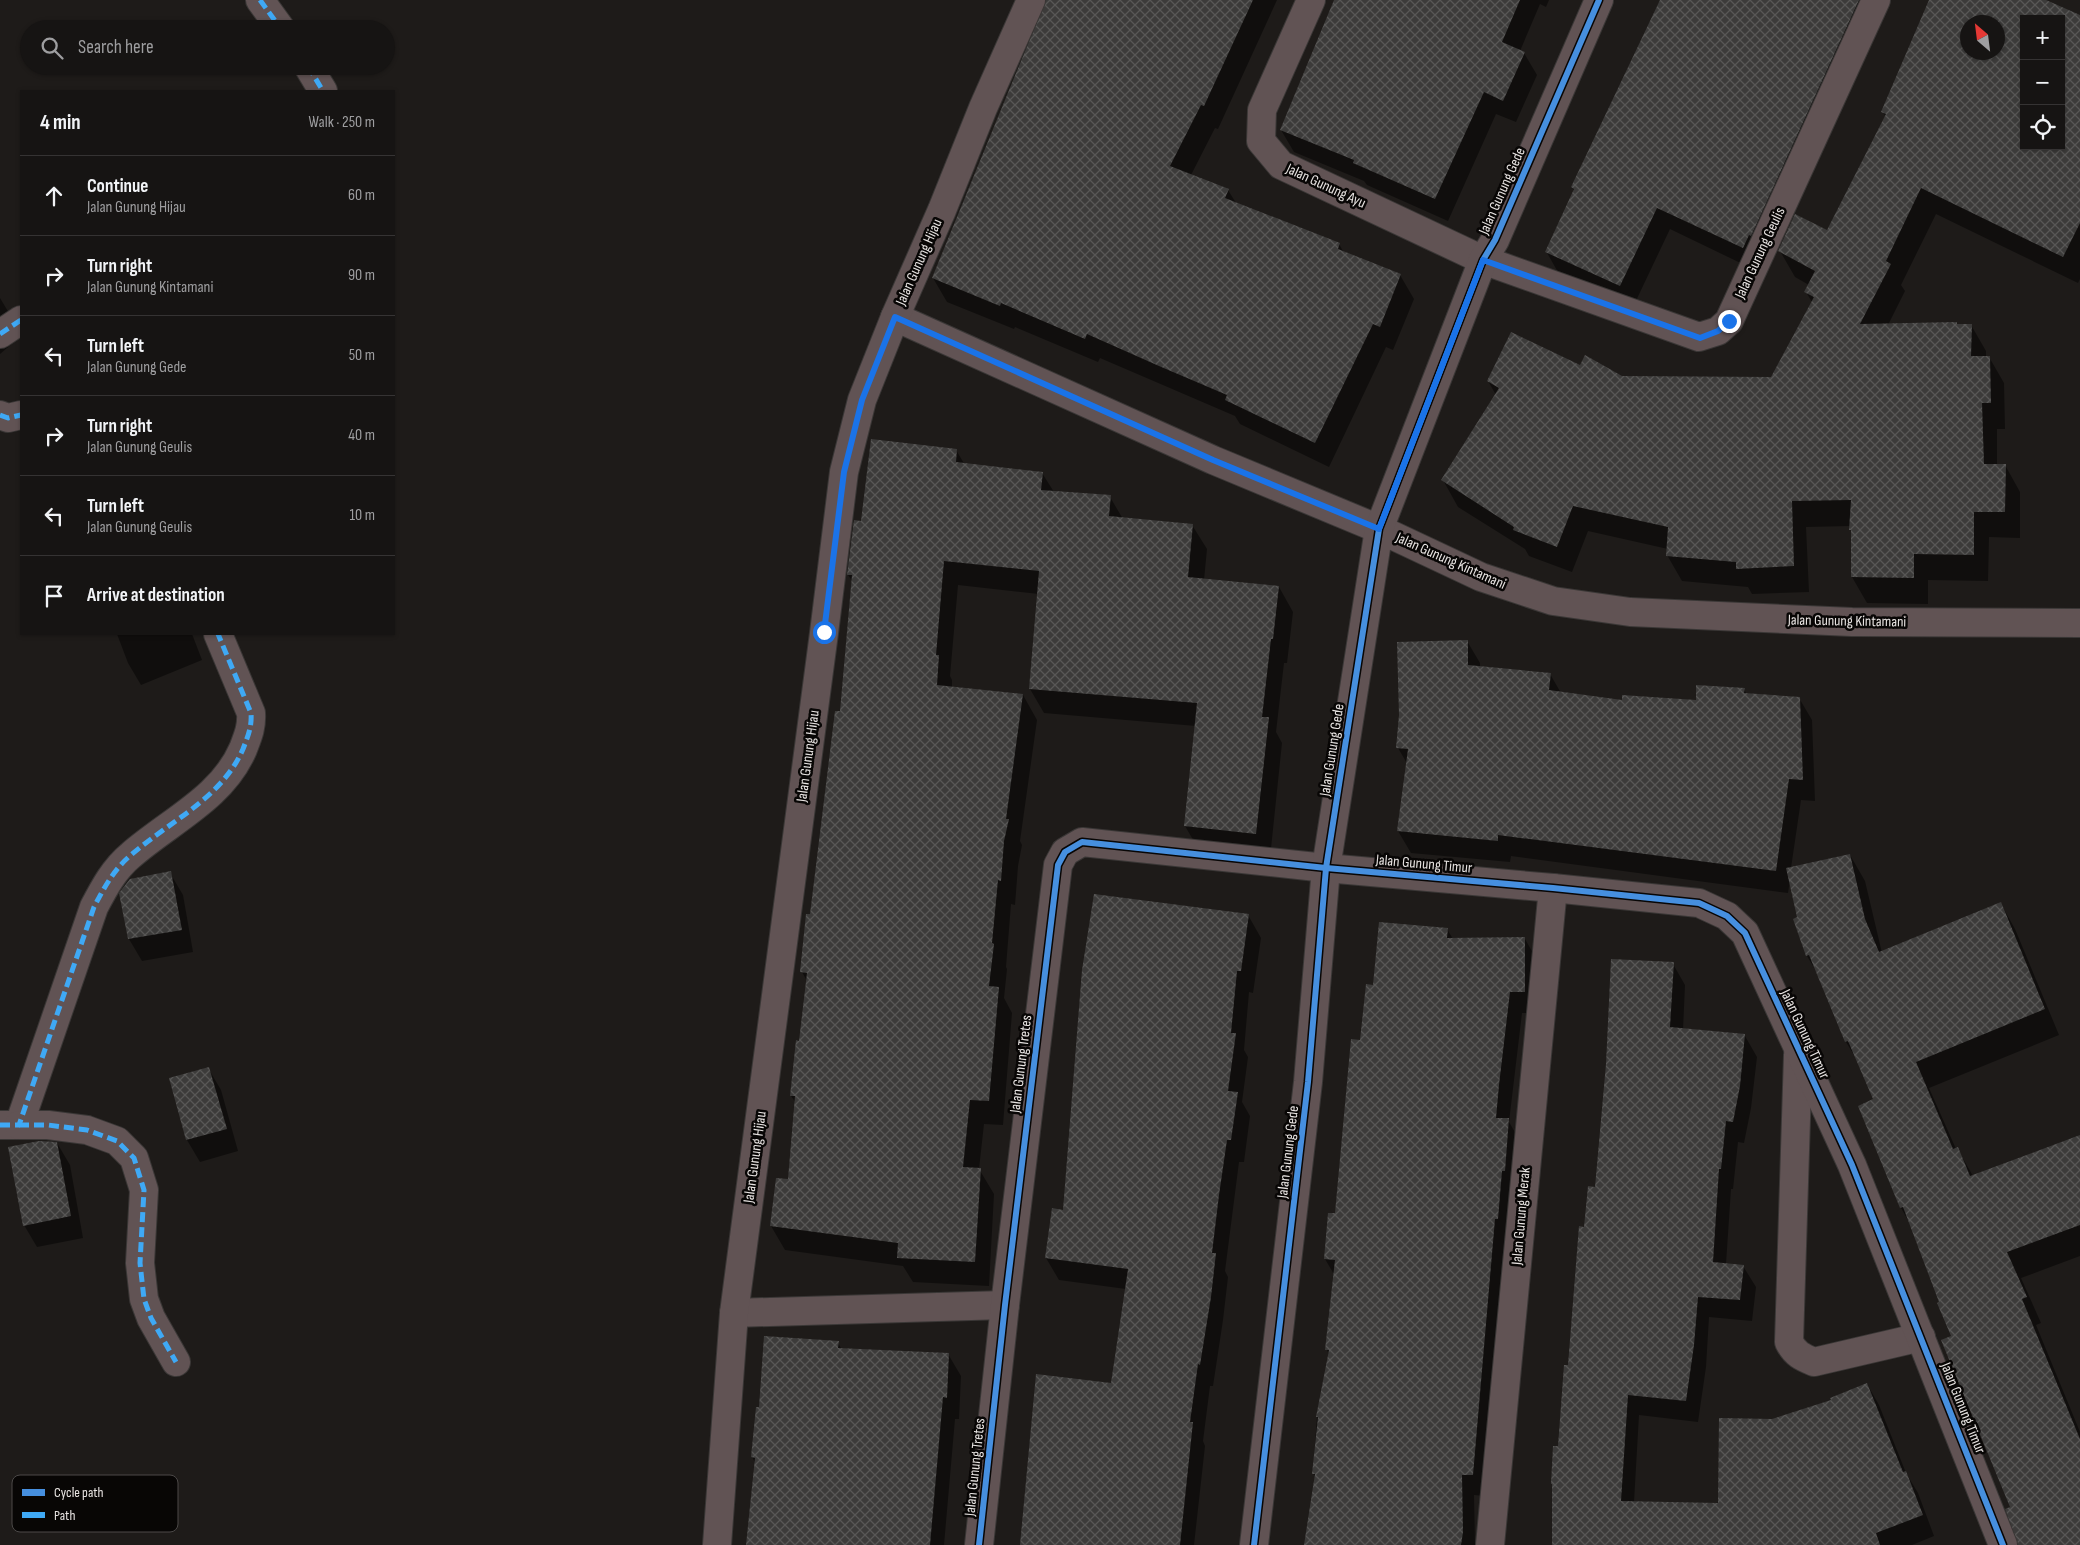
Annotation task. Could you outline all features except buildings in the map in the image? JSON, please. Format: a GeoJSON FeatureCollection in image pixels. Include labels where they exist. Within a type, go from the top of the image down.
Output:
{"type":"FeatureCollection","features":[{"type":"Feature","properties":{"kind":"street"},"geometry":{"type":"LineString","coordinates":[[260,0],[274,20]]}},
{"type":"Feature","properties":{"kind":"street","name":"Jalan Gunung Hijau"},"geometry":{"type":"LineString","coordinates":[[717,1545],[734,1313],[844,472],[862,400],[983,108],[1031,0]]}},
{"type":"Feature","properties":{"kind":"street","name":"Jalan Gunung Ayu"},"geometry":{"type":"LineString","coordinates":[[1311,0],[1262,110],[1261,141],[1281,164],[1483,260]]}},
{"type":"Feature","properties":{"kind":"street","name":"Jalan Gunung Gede"},"geometry":{"type":"LineString","coordinates":[[1254,1545],[1308,1082],[1326,868],[1379,529],[1483,260],[1495,240],[1599,0]]}},
{"type":"Feature","properties":{"kind":"street","name":"Jalan Gunung Geulis"},"geometry":{"type":"LineString","coordinates":[[1483,260],[1700,338],[1718,331],[1729,321],[1876,0]]}},
{"type":"Feature","properties":{"kind":"street"},"geometry":{"type":"LineString","coordinates":[[313,75],[322,90]]}},
{"type":"Feature","properties":{"kind":"street","name":"Jalan Gunung Kintamani"},"geometry":{"type":"LineString","coordinates":[[895,317],[1213,460],[1379,529],[1481,577],[1553,601],[1630,612],[1852,622],[2080,623]]}},
{"type":"Feature","properties":{"kind":"street"},"geometry":{"type":"LineString","coordinates":[[0,334],[20,321]]}},
{"type":"Feature","properties":{"kind":"street"},"geometry":{"type":"LineString","coordinates":[[0,416],[8,418],[20,415]]}},
{"type":"Feature","properties":{"kind":"street"},"geometry":{"type":"LineString","coordinates":[[176,1362],[151,1318],[144,1299],[140,1263],[144,1190],[134,1158],[117,1141],[87,1130],[48,1125],[9,1125],[94,907],[110,877],[130,856],[218,788],[236,765],[246,743],[252,726],[251,713],[218,635]]}},
{"type":"Feature","properties":{"kind":"street","name":"Jalan Gunung Tretes"},"geometry":{"type":"LineString","coordinates":[[979,1545],[1005,1306],[1058,865],[1065,852],[1082,842],[1326,868]]}},
{"type":"Feature","properties":{"kind":"street","name":"Jalan Gunung Timur"},"geometry":{"type":"LineString","coordinates":[[1326,868],[1699,903],[1727,916],[1744,933],[1852,1165],[1921,1337],[1997,1543]]}},
{"type":"Feature","properties":{"kind":"street","name":"Jalan Gunung Merak"},"geometry":{"type":"LineString","coordinates":[[1490,1545],[1553,888]]}},
{"type":"Feature","properties":{"kind":"street","name":"Jalan Gunung Timur"},"geometry":{"type":"LineString","coordinates":[[1798,1049],[1789,1342],[1794,1351],[1800,1356],[1814,1362],[1921,1337]]}},
{"type":"Feature","properties":{"kind":"street"},"geometry":{"type":"LineString","coordinates":[[734,1313],[1005,1306]]}},
{"type":"Feature","properties":{"kind":"marked path"},"geometry":{"type":"LineString","coordinates":[[260,0],[274,20]]}},
{"type":"Feature","properties":{"kind":"marked path"},"geometry":{"type":"LineString","coordinates":[[313,75],[322,90]]}},
{"type":"Feature","properties":{"kind":"marked path"},"geometry":{"type":"LineString","coordinates":[[0,334],[20,321]]}},
{"type":"Feature","properties":{"kind":"marked path"},"geometry":{"type":"LineString","coordinates":[[0,415],[8,418],[20,415]]}},
{"type":"Feature","properties":{"kind":"marked path"},"geometry":{"type":"LineString","coordinates":[[0,1125],[19,1125],[94,907],[110,879],[119,866],[131,855],[209,795],[234,766],[243,749],[248,736],[251,713],[218,635]]}},
{"type":"Feature","properties":{"kind":"marked path"},"geometry":{"type":"LineString","coordinates":[[19,1125],[48,1125],[87,1130],[117,1141],[134,1158],[144,1190],[140,1263],[144,1299],[151,1318],[176,1362]]}},
{"type":"Feature","properties":{"kind":"cycle path"},"geometry":{"type":"LineString","coordinates":[[1254,1545],[1308,1082],[1326,868],[1379,529],[1483,260],[1495,240],[1599,0]]}},
{"type":"Feature","properties":{"kind":"cycle path"},"geometry":{"type":"LineString","coordinates":[[979,1545],[1005,1305],[1058,865],[1065,852],[1082,842],[1326,868],[1699,903],[1727,916],[1745,933],[1852,1165],[2003,1545]]}},
{"type":"Feature","properties":{"kind":"route"},"geometry":{"type":"LineString","coordinates":[[824,632],[844,472],[862,400],[895,317],[1213,460],[1379,529],[1483,260],[1700,338],[1718,331],[1729,321]]}}]}
